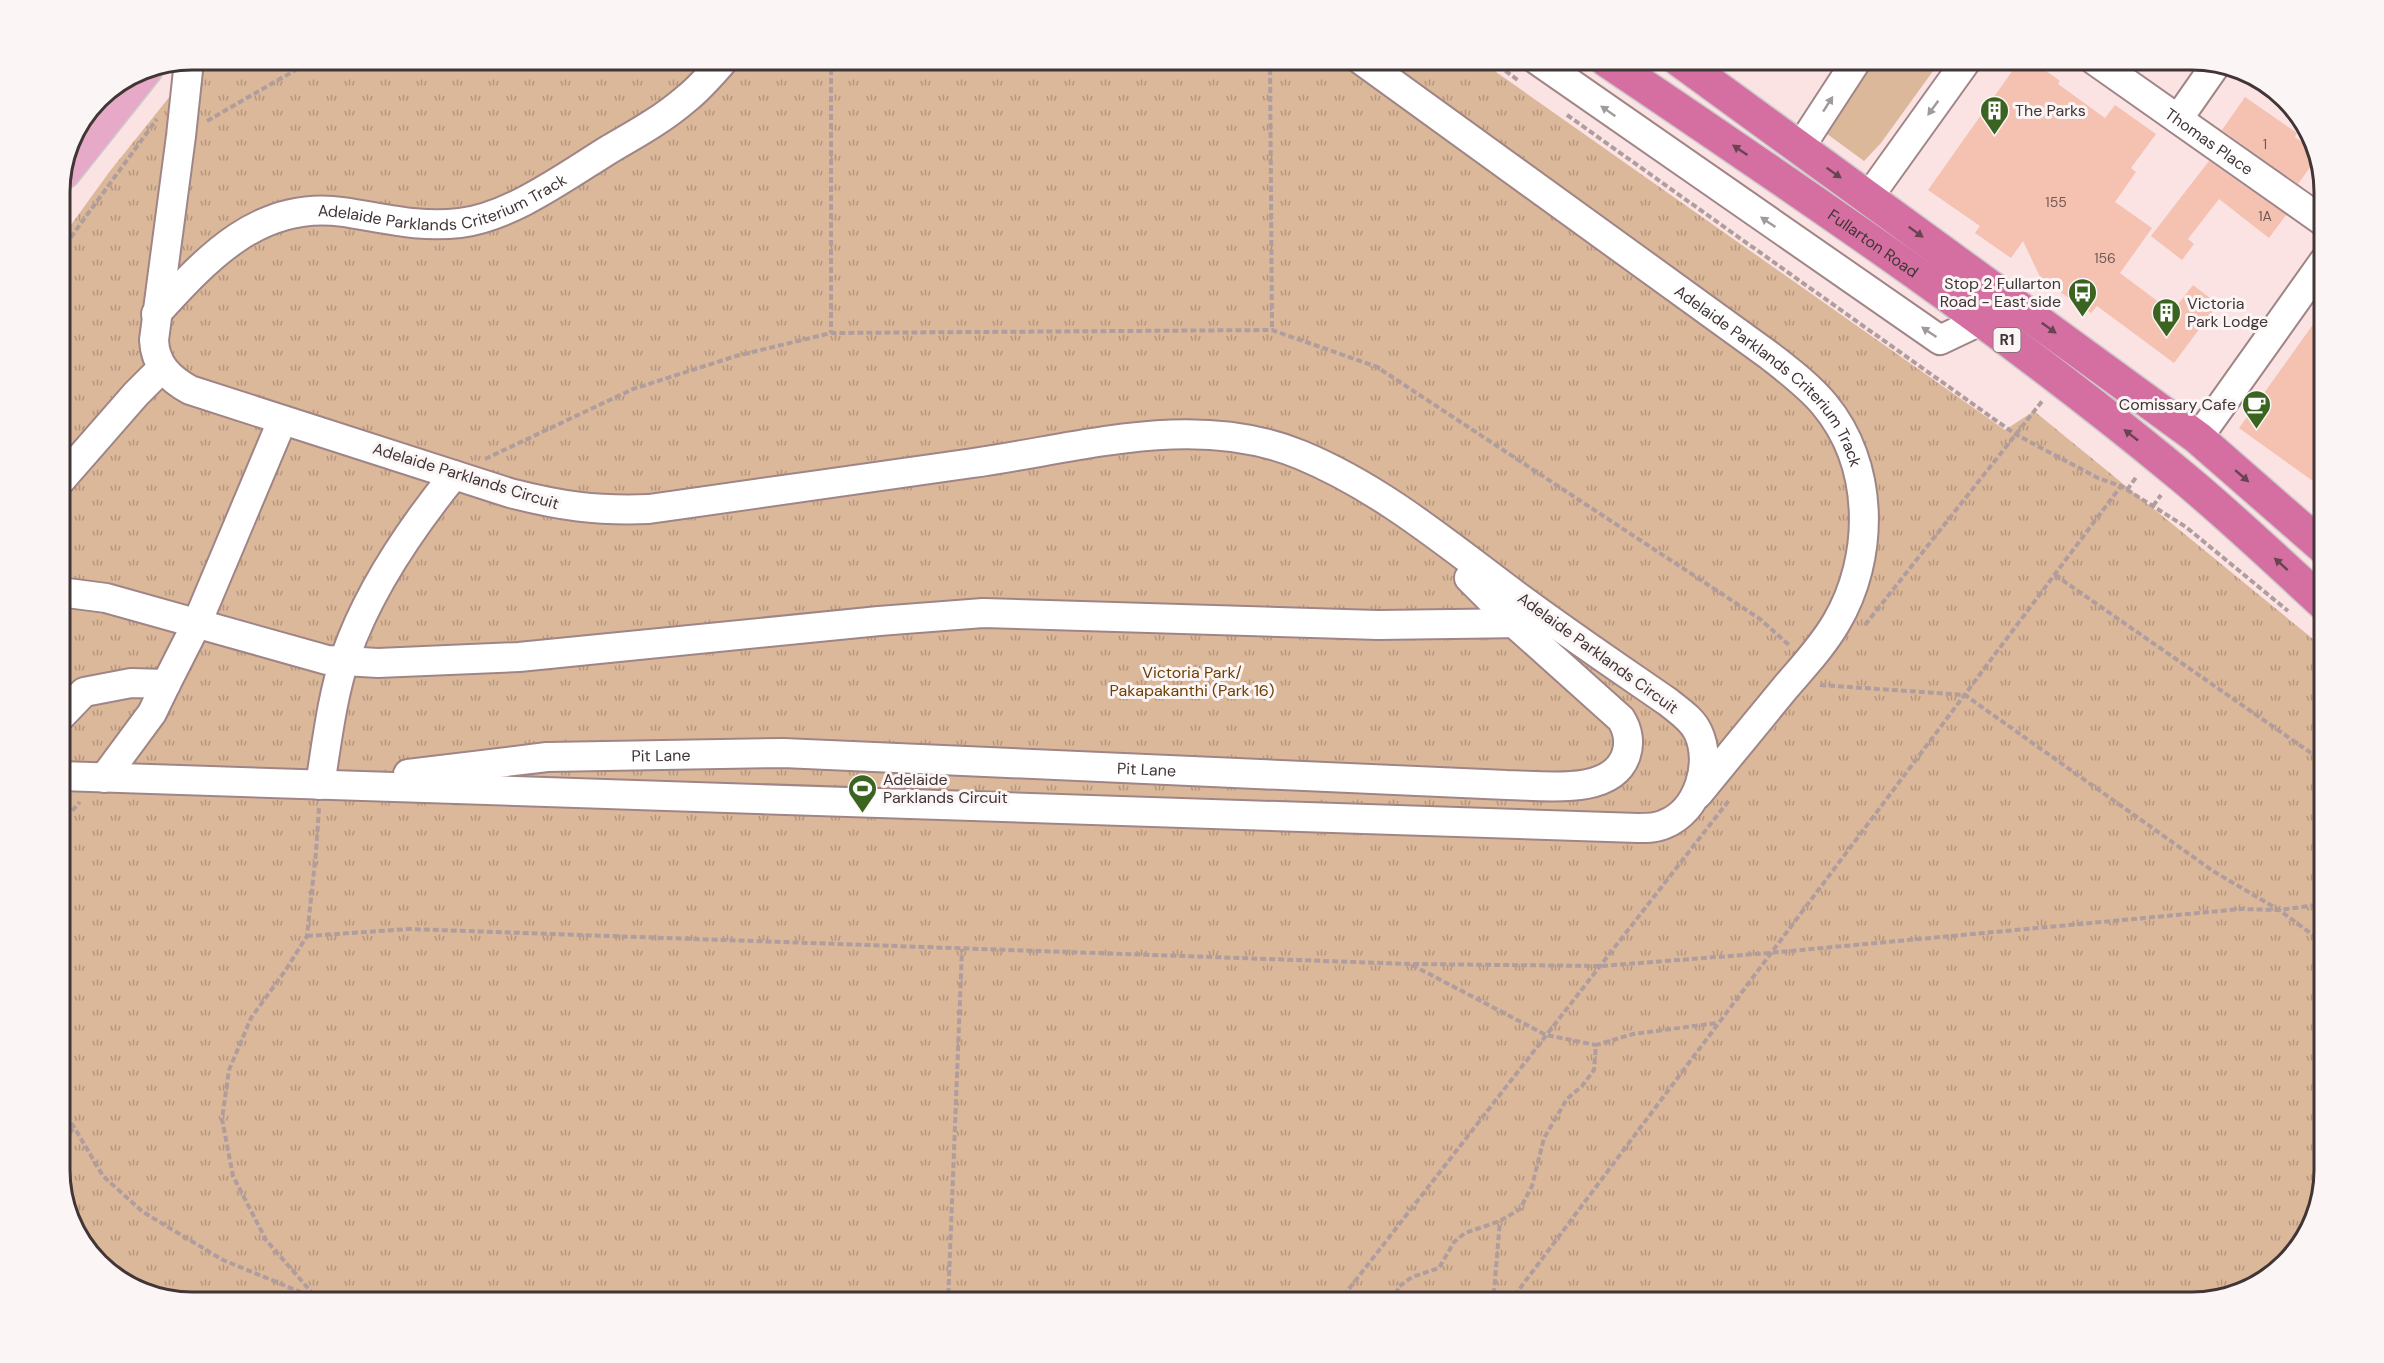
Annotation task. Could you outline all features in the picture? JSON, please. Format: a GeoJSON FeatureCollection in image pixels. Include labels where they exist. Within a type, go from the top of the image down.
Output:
{"type":"FeatureCollection","features":[{"type":"Feature","properties":{"kind":"highway","name":"Fullarton Road"},"geometry":{"type":"LineString","coordinates":[[1621,70],[1848,223],[2059,379],[2217,506],[2313,594]]}},
{"type":"Feature","properties":{"kind":"highway","name":"Fullarton Road"},"geometry":{"type":"LineString","coordinates":[[1692,70],[2198,438],[2313,539]]}},
{"type":"Feature","properties":{"kind":"highway"},"geometry":{"type":"LineString","coordinates":[[1789,183],[1799,149]]}},
{"type":"Feature","properties":{"kind":"highway"},"geometry":{"type":"LineString","coordinates":[[2176,472],[2198,438]]}},
{"type":"Feature","properties":{"kind":"main road"},"geometry":{"type":"LineString","coordinates":[[77,156],[131,87]]}},
{"type":"Feature","properties":{"kind":"street","name":"Adelaide Parklands Criterium Track"},"geometry":{"type":"LineString","coordinates":[[156,314],[214,254],[250,229],[282,215],[299,211],[341,211],[407,224],[436,225],[480,219],[499,212],[590,162],[664,116],[686,99],[714,70]]}},
{"type":"Feature","properties":{"kind":"street","name":"Adelaide Parklands Criterium Track"},"geometry":{"type":"LineString","coordinates":[[1375,70],[1787,370],[1825,405],[1844,435],[1862,489],[1865,520],[1862,552],[1853,583],[1836,623],[1807,663],[1694,799]]}},
{"type":"Feature","properties":{"kind":"street"},"geometry":{"type":"LineString","coordinates":[[1528,70],[1940,340],[1980,321]]}},
{"type":"Feature","properties":{"kind":"street"},"geometry":{"type":"LineString","coordinates":[[1799,149],[1850,70]]}},
{"type":"Feature","properties":{"kind":"street"},"geometry":{"type":"LineString","coordinates":[[1868,198],[1960,70]]}},
{"type":"Feature","properties":{"kind":"street","name":"Thomas Place"},"geometry":{"type":"LineString","coordinates":[[2108,70],[2313,214]]}},
{"type":"Feature","properties":{"kind":"street"},"geometry":{"type":"LineString","coordinates":[[71,469],[162,368],[154,350],[156,314],[182,136],[188,71]]}},
{"type":"Feature","properties":{"kind":"street"},"geometry":{"type":"LineString","coordinates":[[2178,119],[2210,73]]}},
{"type":"Feature","properties":{"kind":"street"},"geometry":{"type":"LineString","coordinates":[[2198,438],[2313,276]]}},
{"type":"Feature","properties":{"kind":"street","name":"Adelaide Parklands Circuit"},"geometry":{"type":"LineString","coordinates":[[71,776],[1638,828],[1666,824],[1679,817],[1694,799],[1700,783],[1703,760],[1700,737],[1694,725],[1668,702],[1551,621],[1407,514],[1361,484],[1299,454],[1253,441],[1206,433],[1164,433],[995,460],[649,509],[606,511],[558,505],[282,421],[190,390],[171,379],[162,368]]}},
{"type":"Feature","properties":{"kind":"street"},"geometry":{"type":"LineString","coordinates":[[104,778],[152,713],[197,623],[282,421]]}},
{"type":"Feature","properties":{"kind":"street"},"geometry":{"type":"LineString","coordinates":[[320,785],[331,715],[345,661],[375,590],[430,505],[454,475]]}},
{"type":"Feature","properties":{"kind":"street","name":"Pit Lane"},"geometry":{"type":"LineString","coordinates":[[320,785],[547,756],[783,753],[1507,784],[1591,784],[1608,778],[1619,768],[1626,754],[1628,737],[1622,719],[1515,624],[1407,514]]}},
{"type":"Feature","properties":{"kind":"street"},"geometry":{"type":"LineString","coordinates":[[71,593],[106,598],[327,660],[378,663],[519,657],[879,621],[983,613],[1378,625],[1515,624],[1551,621]]}},
{"type":"Feature","properties":{"kind":"street"},"geometry":{"type":"LineString","coordinates":[[71,706],[84,692],[131,683],[166,684]]}},
{"type":"Feature","properties":{"kind":"path"},"geometry":{"type":"LineString","coordinates":[[182,136],[296,70]]}},
{"type":"Feature","properties":{"kind":"path"},"geometry":{"type":"LineString","coordinates":[[831,70],[831,333]]}},
{"type":"Feature","properties":{"kind":"path"},"geometry":{"type":"LineString","coordinates":[[1270,70],[1272,330]]}},
{"type":"Feature","properties":{"kind":"path"},"geometry":{"type":"LineString","coordinates":[[1558,109],[2015,434],[2098,478],[2121,486],[2186,527],[2288,612]]}},
{"type":"Feature","properties":{"kind":"path"},"geometry":{"type":"LineString","coordinates":[[71,237],[158,118]]}},
{"type":"Feature","properties":{"kind":"path"},"geometry":{"type":"LineString","coordinates":[[1862,629],[2059,379]]}},
{"type":"Feature","properties":{"kind":"path"},"geometry":{"type":"LineString","coordinates":[[2127,490],[2138,474]]}},
{"type":"Feature","properties":{"kind":"path"},"geometry":{"type":"LineString","coordinates":[[1517,1292],[2121,486]]}},
{"type":"Feature","properties":{"kind":"path"},"geometry":{"type":"LineString","coordinates":[[2055,575],[2314,755]]}},
{"type":"Feature","properties":{"kind":"path"},"geometry":{"type":"LineString","coordinates":[[1826,675],[1818,685],[1965,695],[2213,871],[2278,910],[2314,936]]}},
{"type":"Feature","properties":{"kind":"path"},"geometry":{"type":"LineString","coordinates":[[310,1292],[266,1240],[233,1176],[222,1119],[229,1070],[251,1018],[307,936],[320,785]]}},
{"type":"Feature","properties":{"kind":"path"},"geometry":{"type":"LineString","coordinates":[[1347,1292],[1731,797]]}},
{"type":"Feature","properties":{"kind":"path"},"geometry":{"type":"LineString","coordinates":[[307,936],[409,929],[1411,964],[1601,966],[1769,953],[2241,909],[2278,910],[2314,905]]}},
{"type":"Feature","properties":{"kind":"path"},"geometry":{"type":"LineString","coordinates":[[948,1292],[962,949]]}},
{"type":"Feature","properties":{"kind":"path"},"geometry":{"type":"LineString","coordinates":[[1411,964],[1546,1035],[1596,1045],[1633,1034],[1718,1023]]}},
{"type":"Feature","properties":{"kind":"path"},"geometry":{"type":"LineString","coordinates":[[1397,1292],[1398,1287],[1412,1277],[1439,1268],[1454,1242],[1466,1233],[1500,1221],[1520,1209],[1532,1186],[1544,1138],[1567,1099],[1594,1070],[1596,1045]]}},
{"type":"Feature","properties":{"kind":"path"},"geometry":{"type":"LineString","coordinates":[[71,1123],[103,1176],[143,1212],[223,1260],[299,1292]]}},
{"type":"Feature","properties":{"kind":"path"},"geometry":{"type":"LineString","coordinates":[[71,1132],[74,1127]]}},
{"type":"Feature","properties":{"kind":"path"},"geometry":{"type":"LineString","coordinates":[[1494,1292],[1500,1221]]}},
{"type":"Feature","properties":{"kind":"green space","name":"Victoria Park/ Pakapakanthi (Park 16)"},"geometry":{"type":"Polygon","coordinates":[[[193,70],[1493,70],[2005,430],[2034,411],[2313,639],[2314,1170],[2304,1217],[2288,1245],[2266,1267],[2238,1283],[2223,1288],[2191,1292],[193,1292],[161,1288],[146,1283],[118,1267],[106,1257],[91,1238],[77,1210],[71,1178],[71,225],[110,171],[193,70]]]}},
{"type":"Feature","properties":{"kind":"green space"},"geometry":{"type":"Polygon","coordinates":[[[1860,70],[1934,70],[1881,143],[1864,161],[1823,131],[1860,70]]]}},
{"type":"Feature","properties":{"kind":"building"},"geometry":{"type":"Polygon","coordinates":[[[2013,70],[2045,70],[2060,81],[2058,84],[2105,118],[2115,105],[2156,134],[2131,168],[2136,172],[2115,202],[2152,228],[2120,273],[2172,312],[2193,285],[2218,304],[2174,363],[2097,306],[2091,313],[2041,279],[2023,241],[2011,258],[1975,233],[1980,226],[1928,190],[2013,70]]]}},
{"type":"Feature","properties":{"kind":"building"},"geometry":{"type":"Polygon","coordinates":[[[2245,97],[2297,133],[2295,137],[2302,142],[2310,167],[2298,184],[2222,130],[2245,97]]]}},
{"type":"Feature","properties":{"kind":"building"},"geometry":{"type":"Polygon","coordinates":[[[2209,161],[2286,215],[2269,238],[2219,199],[2188,239],[2194,244],[2182,260],[2151,236],[2209,161]]]}},
{"type":"Feature","properties":{"kind":"building"},"geometry":{"type":"Polygon","coordinates":[[[2313,324],[2313,481],[2239,428],[2313,324]]]}},
{"type":"Feature","properties":{"kind":"place","name":"The Parks"},"geometry":{"type":"Point","coordinates":[1994,136]}},
{"type":"Feature","properties":{"kind":"place","name":"Stop 2 Fullarton Road - East side"},"geometry":{"type":"Point","coordinates":[2082,318]}},
{"type":"Feature","properties":{"kind":"place","name":"Victoria Park Lodge"},"geometry":{"type":"Point","coordinates":[2166,338]}},
{"type":"Feature","properties":{"kind":"place","name":"Comissary Cafe"},"geometry":{"type":"Point","coordinates":[2257,430]}},
{"type":"Feature","properties":{"kind":"place","name":"Adelaide Parklands Circuit"},"geometry":{"type":"Point","coordinates":[862,814]}}]}
